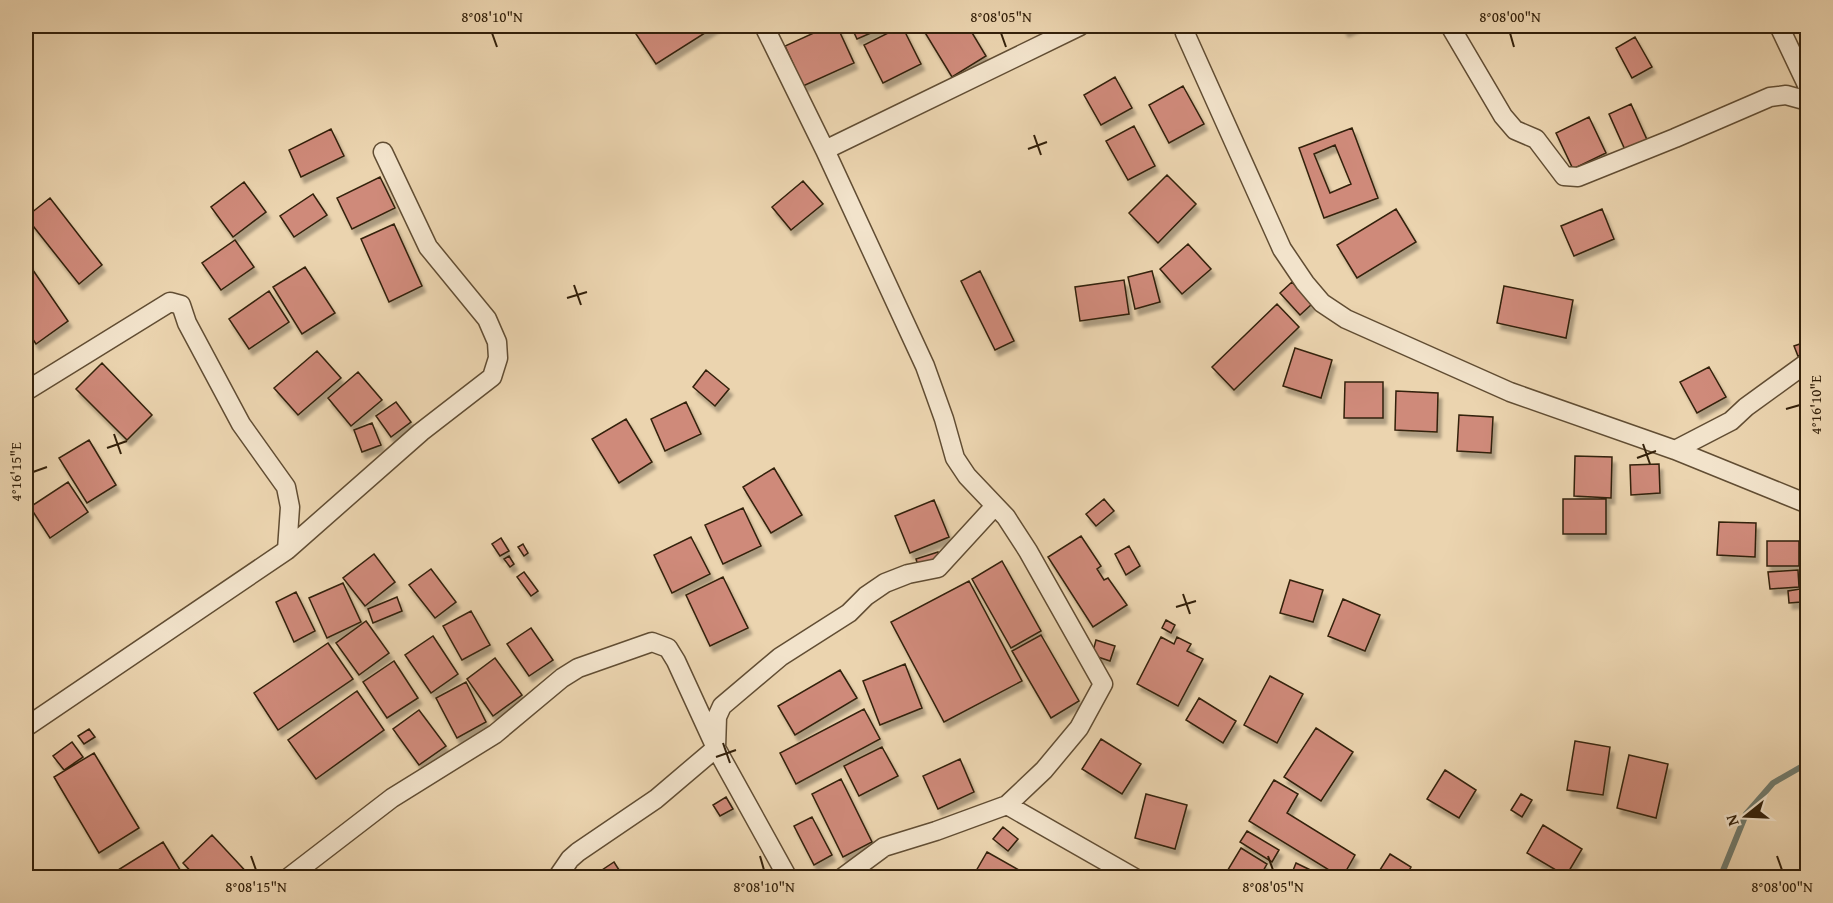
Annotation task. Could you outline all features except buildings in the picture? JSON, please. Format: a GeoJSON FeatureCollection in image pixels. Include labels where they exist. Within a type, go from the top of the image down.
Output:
{"type":"FeatureCollection","features":[{"type":"Feature","properties":{"kind":"street"},"geometry":{"type":"LineString","coordinates":[[764,26],[825,150],[925,366],[955,458],[967,476],[994,507],[1006,517],[1028,551],[1103,684],[1079,728],[1044,770],[1007,805],[884,847],[842,878]]}},
{"type":"Feature","properties":{"kind":"street"},"geometry":{"type":"LineString","coordinates":[[825,150],[1080,26]]}},
{"type":"Feature","properties":{"kind":"street"},"geometry":{"type":"LineString","coordinates":[[1183,26],[1282,249],[1322,303],[1346,319],[1510,392],[1675,450],[1808,504]]}},
{"type":"Feature","properties":{"kind":"street"},"geometry":{"type":"LineString","coordinates":[[1450,26],[1503,116],[1515,130],[1536,139],[1564,176],[1578,177],[1770,97],[1786,95],[1808,101]]}},
{"type":"Feature","properties":{"kind":"street"},"geometry":{"type":"LineString","coordinates":[[1779,26],[1808,87]]}},
{"type":"Feature","properties":{"kind":"street"},"geometry":{"type":"LineString","coordinates":[[26,727],[287,550],[421,432],[492,377],[498,358],[497,342],[488,319],[428,247],[383,152]]}},
{"type":"Feature","properties":{"kind":"street"},"geometry":{"type":"LineString","coordinates":[[26,391],[170,302],[181,305],[187,323],[241,424],[286,488],[290,507],[287,550]]}},
{"type":"Feature","properties":{"kind":"street"},"geometry":{"type":"LineString","coordinates":[[1675,450],[1731,421],[1746,406],[1808,362]]}},
{"type":"Feature","properties":{"kind":"street"},"geometry":{"type":"LineString","coordinates":[[557,878],[570,859],[578,852],[656,799],[716,748],[717,717],[722,706],[780,657],[849,613],[866,596],[885,583],[908,574],[938,568],[994,507]]}},
{"type":"Feature","properties":{"kind":"street"},"geometry":{"type":"LineString","coordinates":[[288,878],[392,798],[495,734],[562,678],[578,668],[652,642],[668,648],[676,661],[716,748],[788,878]]}},
{"type":"Feature","properties":{"kind":"street"},"geometry":{"type":"LineString","coordinates":[[1007,805],[1135,878]]}},
{"type":"Feature","properties":{"kind":"waterway"},"geometry":{"type":"LineString","coordinates":[[1720,878],[1746,814],[1773,783],[1808,763]]}}]}
